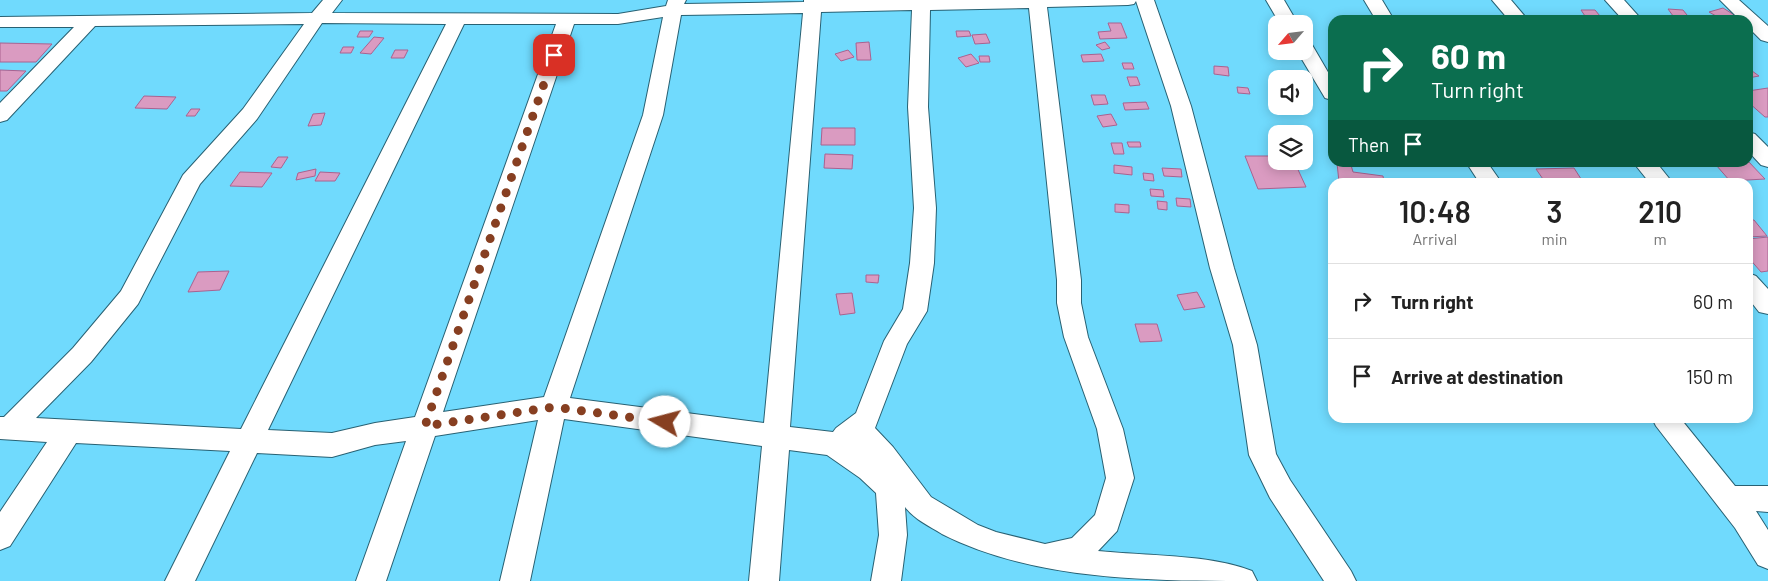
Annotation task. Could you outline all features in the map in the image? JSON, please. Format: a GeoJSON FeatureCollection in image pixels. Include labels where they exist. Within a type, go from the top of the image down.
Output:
{"type":"FeatureCollection","features":[{"type":"Feature","properties":{"kind":"street"},"geometry":{"type":"LineString","coordinates":[[5,428],[82,355],[130,297],[191,180],[250,114],[317,18],[333,0]]}},
{"type":"Feature","properties":{"kind":"street"},"geometry":{"type":"LineString","coordinates":[[0,22],[317,18],[618,19],[675,5],[1128,0]]}},
{"type":"Feature","properties":{"kind":"street"},"geometry":{"type":"LineString","coordinates":[[1145,0],[1181,106],[1222,268],[1245,345],[1263,455],[1280,489],[1340,581]]}},
{"type":"Feature","properties":{"kind":"street"},"geometry":{"type":"LineString","coordinates":[[1275,0],[1284,15]]}},
{"type":"Feature","properties":{"kind":"street"},"geometry":{"type":"LineString","coordinates":[[1374,0],[1382,15]]}},
{"type":"Feature","properties":{"kind":"street"},"geometry":{"type":"LineString","coordinates":[[1501,0],[1514,15]]}},
{"type":"Feature","properties":{"kind":"street"},"geometry":{"type":"LineString","coordinates":[[1614,0],[1628,15]]}},
{"type":"Feature","properties":{"kind":"street"},"geometry":{"type":"LineString","coordinates":[[1729,0],[1745,15]]}},
{"type":"Feature","properties":{"kind":"street"},"geometry":{"type":"LineString","coordinates":[[1037,1],[1069,280],[1069,303],[1076,337],[1110,429],[1120,478],[1107,522],[1080,549],[1045,558]]}},
{"type":"Feature","properties":{"kind":"street"},"geometry":{"type":"LineString","coordinates":[[833,444],[858,428],[866,420],[896,341],[915,311],[922,263],[925,208],[918,107],[921,2]]}},
{"type":"Feature","properties":{"kind":"street"},"geometry":{"type":"LineString","coordinates":[[764,581],[813,3]]}},
{"type":"Feature","properties":{"kind":"street"},"geometry":{"type":"LineString","coordinates":[[515,581],[554,407],[652,115],[675,5]]}},
{"type":"Feature","properties":{"kind":"street"},"geometry":{"type":"LineString","coordinates":[[180,581],[458,18]]}},
{"type":"Feature","properties":{"kind":"street"},"geometry":{"type":"LineString","coordinates":[[371,581],[567,18]]}},
{"type":"Feature","properties":{"kind":"street"},"geometry":{"type":"LineString","coordinates":[[0,114],[89,22]]}},
{"type":"Feature","properties":{"kind":"street"},"geometry":{"type":"LineString","coordinates":[[1753,22],[1768,36]]}},
{"type":"Feature","properties":{"kind":"street"},"geometry":{"type":"LineString","coordinates":[[1311,60],[1328,87]]}},
{"type":"Feature","properties":{"kind":"street"},"geometry":{"type":"LineString","coordinates":[[1753,144],[1768,160]]}},
{"type":"Feature","properties":{"kind":"street"},"geometry":{"type":"LineString","coordinates":[[1480,167],[1487,178]]}},
{"type":"Feature","properties":{"kind":"street"},"geometry":{"type":"LineString","coordinates":[[1648,167],[1657,178]]}},
{"type":"Feature","properties":{"kind":"street"},"geometry":{"type":"LineString","coordinates":[[1753,288],[1768,305]]}},
{"type":"Feature","properties":{"kind":"street"},"geometry":{"type":"LineString","coordinates":[[5,428],[332,445],[375,434],[554,407],[833,444],[870,469],[890,488],[893,535],[886,581]]}},
{"type":"Feature","properties":{"kind":"street"},"geometry":{"type":"LineString","coordinates":[[1669,423],[1745,519],[1768,555]]}},
{"type":"Feature","properties":{"kind":"street"},"geometry":{"type":"LineString","coordinates":[[858,428],[883,455],[921,506],[968,534],[996,545],[1045,558],[1134,570],[1180,571],[1242,581]]}},
{"type":"Feature","properties":{"kind":"street"},"geometry":{"type":"LineString","coordinates":[[0,537],[69,431]]}},
{"type":"Feature","properties":{"kind":"street"},"geometry":{"type":"LineString","coordinates":[[1728,498],[1768,499]]}},
{"type":"Feature","properties":{"kind":"building"},"geometry":{"type":"Polygon","coordinates":[[[1723,8],[1734,15],[1714,15],[1709,12],[1723,8]]]}},
{"type":"Feature","properties":{"kind":"building"},"geometry":{"type":"Polygon","coordinates":[[[1668,9],[1683,10],[1687,15],[1672,15],[1668,9]]]}},
{"type":"Feature","properties":{"kind":"building"},"geometry":{"type":"Polygon","coordinates":[[[1581,10],[1595,10],[1599,15],[1584,15],[1581,10]]]}},
{"type":"Feature","properties":{"kind":"building"},"geometry":{"type":"Polygon","coordinates":[[[1108,23],[1121,23],[1127,38],[1100,39],[1098,32],[1111,31],[1108,23]]]}},
{"type":"Feature","properties":{"kind":"building"},"geometry":{"type":"Polygon","coordinates":[[[360,31],[373,31],[369,37],[357,37],[360,31]]]}},
{"type":"Feature","properties":{"kind":"building"},"geometry":{"type":"Polygon","coordinates":[[[956,31],[969,31],[971,36],[957,37],[956,31]]]}},
{"type":"Feature","properties":{"kind":"building"},"geometry":{"type":"Polygon","coordinates":[[[986,34],[990,43],[975,44],[972,35],[986,34]]]}},
{"type":"Feature","properties":{"kind":"building"},"geometry":{"type":"Polygon","coordinates":[[[374,37],[384,38],[371,54],[360,53],[374,37]]]}},
{"type":"Feature","properties":{"kind":"building"},"geometry":{"type":"Polygon","coordinates":[[[869,42],[871,60],[857,60],[856,43],[869,42]]]}},
{"type":"Feature","properties":{"kind":"building"},"geometry":{"type":"Polygon","coordinates":[[[1105,42],[1110,48],[1102,50],[1096,45],[1105,42]]]}},
{"type":"Feature","properties":{"kind":"building"},"geometry":{"type":"Polygon","coordinates":[[[0,43],[52,44],[36,62],[0,62],[0,43]]]}},
{"type":"Feature","properties":{"kind":"building"},"geometry":{"type":"Polygon","coordinates":[[[343,47],[354,47],[351,53],[340,53],[343,47]]]}},
{"type":"Feature","properties":{"kind":"building"},"geometry":{"type":"Polygon","coordinates":[[[395,50],[408,50],[404,58],[391,58],[395,50]]]}},
{"type":"Feature","properties":{"kind":"building"},"geometry":{"type":"Polygon","coordinates":[[[848,50],[854,57],[841,61],[835,54],[848,50]]]}},
{"type":"Feature","properties":{"kind":"building"},"geometry":{"type":"Polygon","coordinates":[[[971,54],[979,63],[966,67],[958,58],[971,54]]]}},
{"type":"Feature","properties":{"kind":"building"},"geometry":{"type":"Polygon","coordinates":[[[1101,54],[1104,61],[1083,62],[1081,55],[1101,54]]]}},
{"type":"Feature","properties":{"kind":"building"},"geometry":{"type":"Polygon","coordinates":[[[979,56],[989,56],[990,62],[980,62],[979,56]]]}},
{"type":"Feature","properties":{"kind":"building"},"geometry":{"type":"Polygon","coordinates":[[[1122,63],[1132,63],[1134,69],[1124,69],[1122,63]]]}},
{"type":"Feature","properties":{"kind":"building"},"geometry":{"type":"Polygon","coordinates":[[[1214,66],[1228,67],[1229,76],[1214,74],[1214,66]]]}},
{"type":"Feature","properties":{"kind":"building"},"geometry":{"type":"Polygon","coordinates":[[[0,70],[26,71],[7,91],[0,91],[0,70]]]}},
{"type":"Feature","properties":{"kind":"building"},"geometry":{"type":"Polygon","coordinates":[[[1753,72],[1759,76],[1753,77],[1753,72]]]}},
{"type":"Feature","properties":{"kind":"building"},"geometry":{"type":"Polygon","coordinates":[[[1127,77],[1137,77],[1140,85],[1130,86],[1127,77]]]}},
{"type":"Feature","properties":{"kind":"building"},"geometry":{"type":"Polygon","coordinates":[[[1237,87],[1248,88],[1250,94],[1238,93],[1237,87]]]}},
{"type":"Feature","properties":{"kind":"building"},"geometry":{"type":"Polygon","coordinates":[[[1768,88],[1768,117],[1765,117],[1753,106],[1753,90],[1768,88]]]}},
{"type":"Feature","properties":{"kind":"building"},"geometry":{"type":"Polygon","coordinates":[[[1091,95],[1105,95],[1108,104],[1094,105],[1091,95]]]}},
{"type":"Feature","properties":{"kind":"building"},"geometry":{"type":"Polygon","coordinates":[[[144,96],[176,97],[167,109],[135,108],[144,96]]]}},
{"type":"Feature","properties":{"kind":"building"},"geometry":{"type":"Polygon","coordinates":[[[1146,102],[1149,109],[1125,110],[1123,103],[1146,102]]]}},
{"type":"Feature","properties":{"kind":"building"},"geometry":{"type":"Polygon","coordinates":[[[191,109],[200,109],[195,116],[186,116],[191,109]]]}},
{"type":"Feature","properties":{"kind":"building"},"geometry":{"type":"Polygon","coordinates":[[[325,113],[321,125],[308,126],[313,114],[325,113]]]}},
{"type":"Feature","properties":{"kind":"building"},"geometry":{"type":"Polygon","coordinates":[[[1111,114],[1117,125],[1103,127],[1097,116],[1111,114]]]}},
{"type":"Feature","properties":{"kind":"building"},"geometry":{"type":"Polygon","coordinates":[[[822,128],[855,128],[855,145],[821,145],[822,128]]]}},
{"type":"Feature","properties":{"kind":"building"},"geometry":{"type":"Polygon","coordinates":[[[1127,142],[1140,142],[1141,147],[1129,147],[1127,142]]]}},
{"type":"Feature","properties":{"kind":"building"},"geometry":{"type":"Polygon","coordinates":[[[1111,143],[1122,143],[1124,154],[1114,154],[1111,143]]]}},
{"type":"Feature","properties":{"kind":"building"},"geometry":{"type":"Polygon","coordinates":[[[825,154],[853,155],[852,169],[824,168],[825,154]]]}},
{"type":"Feature","properties":{"kind":"building"},"geometry":{"type":"Polygon","coordinates":[[[1245,156],[1268,156],[1268,170],[1298,170],[1306,187],[1258,189],[1245,156]]]}},
{"type":"Feature","properties":{"kind":"building"},"geometry":{"type":"Polygon","coordinates":[[[278,157],[288,157],[281,168],[271,167],[278,157]]]}},
{"type":"Feature","properties":{"kind":"building"},"geometry":{"type":"Polygon","coordinates":[[[1114,165],[1132,167],[1132,175],[1114,173],[1114,165]]]}},
{"type":"Feature","properties":{"kind":"building"},"geometry":{"type":"Polygon","coordinates":[[[1753,166],[1765,179],[1753,180],[1753,178],[1727,178],[1718,167],[1753,166]]]}},
{"type":"Feature","properties":{"kind":"building"},"geometry":{"type":"Polygon","coordinates":[[[1337,167],[1352,167],[1353,172],[1383,176],[1383,178],[1339,178],[1337,167]]]}},
{"type":"Feature","properties":{"kind":"building"},"geometry":{"type":"Polygon","coordinates":[[[1162,168],[1181,169],[1182,177],[1164,176],[1162,168]]]}},
{"type":"Feature","properties":{"kind":"building"},"geometry":{"type":"Polygon","coordinates":[[[1574,168],[1580,178],[1542,178],[1536,169],[1574,168]]]}},
{"type":"Feature","properties":{"kind":"building"},"geometry":{"type":"Polygon","coordinates":[[[316,169],[315,176],[296,180],[298,173],[316,169]]]}},
{"type":"Feature","properties":{"kind":"building"},"geometry":{"type":"Polygon","coordinates":[[[240,172],[272,173],[262,187],[230,186],[240,172]]]}},
{"type":"Feature","properties":{"kind":"building"},"geometry":{"type":"Polygon","coordinates":[[[320,172],[340,173],[335,181],[315,181],[320,172]]]}},
{"type":"Feature","properties":{"kind":"building"},"geometry":{"type":"Polygon","coordinates":[[[1143,173],[1153,174],[1154,181],[1144,180],[1143,173]]]}},
{"type":"Feature","properties":{"kind":"building"},"geometry":{"type":"Polygon","coordinates":[[[1150,189],[1163,190],[1164,197],[1151,196],[1150,189]]]}},
{"type":"Feature","properties":{"kind":"building"},"geometry":{"type":"Polygon","coordinates":[[[1176,198],[1190,199],[1191,207],[1177,206],[1176,198]]]}},
{"type":"Feature","properties":{"kind":"building"},"geometry":{"type":"Polygon","coordinates":[[[1157,201],[1167,202],[1167,210],[1158,209],[1157,201]]]}},
{"type":"Feature","properties":{"kind":"building"},"geometry":{"type":"Polygon","coordinates":[[[1115,204],[1129,205],[1129,213],[1115,212],[1115,204]]]}},
{"type":"Feature","properties":{"kind":"building"},"geometry":{"type":"Polygon","coordinates":[[[1753,220],[1754,220],[1767,236],[1753,237],[1753,220]]]}},
{"type":"Feature","properties":{"kind":"building"},"geometry":{"type":"Polygon","coordinates":[[[1768,237],[1768,271],[1761,272],[1753,263],[1753,238],[1768,237]]]}},
{"type":"Feature","properties":{"kind":"building"},"geometry":{"type":"Polygon","coordinates":[[[229,271],[220,290],[188,292],[198,272],[229,271]]]}},
{"type":"Feature","properties":{"kind":"building"},"geometry":{"type":"Polygon","coordinates":[[[866,275],[879,275],[878,283],[866,282],[866,275]]]}},
{"type":"Feature","properties":{"kind":"building"},"geometry":{"type":"Polygon","coordinates":[[[1197,292],[1205,307],[1184,310],[1177,295],[1197,292]]]}},
{"type":"Feature","properties":{"kind":"building"},"geometry":{"type":"Polygon","coordinates":[[[852,293],[855,313],[840,315],[836,294],[852,293]]]}},
{"type":"Feature","properties":{"kind":"building"},"geometry":{"type":"Polygon","coordinates":[[[1135,324],[1157,324],[1162,341],[1140,342],[1135,324]]]}},
{"type":"Feature","properties":{"kind":"route"},"geometry":{"type":"LineString","coordinates":[[554,55],[425,426],[554,407],[665,422]]}}]}
